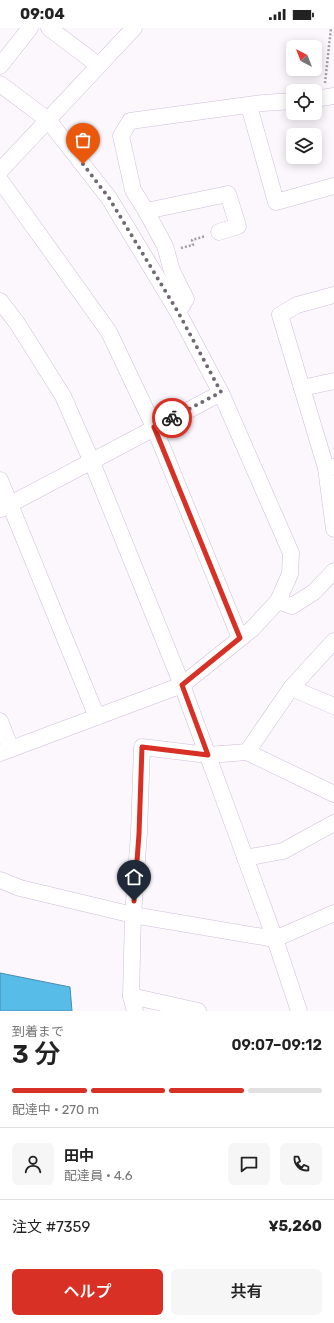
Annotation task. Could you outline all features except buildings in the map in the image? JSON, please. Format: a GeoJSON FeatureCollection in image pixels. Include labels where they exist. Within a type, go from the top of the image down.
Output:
{"type":"FeatureCollection","features":[{"type":"Feature","properties":{"kind":"street"},"geometry":{"type":"LineString","coordinates":[[0,66],[30,28]]}},
{"type":"Feature","properties":{"kind":"street"},"geometry":{"type":"LineString","coordinates":[[49,28],[98,65]]}},
{"type":"Feature","properties":{"kind":"street"},"geometry":{"type":"LineString","coordinates":[[0,171],[134,28]]}},
{"type":"Feature","properties":{"kind":"street"},"geometry":{"type":"LineString","coordinates":[[0,84],[48,120],[109,198],[178,312],[221,392],[290,553],[290,574],[278,601],[252,629],[182,685],[6,751],[0,721]]}},
{"type":"Feature","properties":{"kind":"street"},"geometry":{"type":"LineString","coordinates":[[178,312],[186,298],[172,271],[165,246],[133,190],[121,136],[130,121],[286,102]]}},
{"type":"Feature","properties":{"kind":"street"},"geometry":{"type":"LineString","coordinates":[[249,106],[276,202],[334,186]]}},
{"type":"Feature","properties":{"kind":"street"},"geometry":{"type":"LineString","coordinates":[[0,180],[109,332],[154,427],[240,638]]}},
{"type":"Feature","properties":{"kind":"street"},"geometry":{"type":"LineString","coordinates":[[146,211],[228,194],[238,226],[220,232]]}},
{"type":"Feature","properties":{"kind":"street"},"geometry":{"type":"LineString","coordinates":[[334,295],[297,305],[280,315],[302,388],[330,467],[334,529]]}},
{"type":"Feature","properties":{"kind":"street"},"geometry":{"type":"LineString","coordinates":[[0,301],[17,323],[63,396],[92,460],[182,685],[275,939],[299,1011]]}},
{"type":"Feature","properties":{"kind":"street"},"geometry":{"type":"LineString","coordinates":[[302,388],[334,381]]}},
{"type":"Feature","properties":{"kind":"street"},"geometry":{"type":"LineString","coordinates":[[5,506],[221,392]]}},
{"type":"Feature","properties":{"kind":"street"},"geometry":{"type":"LineString","coordinates":[[0,480],[5,506],[97,717]]}},
{"type":"Feature","properties":{"kind":"street"},"geometry":{"type":"LineString","coordinates":[[278,601],[292,606],[314,592],[334,570]]}},
{"type":"Feature","properties":{"kind":"street"},"geometry":{"type":"LineString","coordinates":[[247,752],[291,688],[334,641]]}},
{"type":"Feature","properties":{"kind":"street"},"geometry":{"type":"LineString","coordinates":[[291,688],[334,706]]}},
{"type":"Feature","properties":{"kind":"street"},"geometry":{"type":"LineString","coordinates":[[198,1011],[133,1003],[133,915],[139,834],[142,747],[208,755],[247,752],[334,794]]}},
{"type":"Feature","properties":{"kind":"street"},"geometry":{"type":"LineString","coordinates":[[245,858],[283,851],[334,823]]}},
{"type":"Feature","properties":{"kind":"street"},"geometry":{"type":"LineString","coordinates":[[0,880],[20,888],[133,915],[275,939],[334,913]]}},
{"type":"Feature","properties":{"kind":"path"},"geometry":{"type":"LineString","coordinates":[[325,98],[324,90],[331,28]]}},
{"type":"Feature","properties":{"kind":"path"},"geometry":{"type":"LineString","coordinates":[[166,252],[193,245],[192,240],[220,232]]}},
{"type":"Feature","properties":{"kind":"water"},"geometry":{"type":"Polygon","coordinates":[[[0,973],[70,987],[72,1011],[0,1011],[0,973]]]}},
{"type":"Feature","properties":{"kind":"way so far"},"geometry":{"type":"LineString","coordinates":[[83,164],[109,198],[178,312],[221,392],[172,418]]}},
{"type":"Feature","properties":{"kind":"route"},"geometry":{"type":"LineString","coordinates":[[134,901],[139,834],[142,747],[208,755],[182,685],[240,638],[154,427],[172,418]]}}]}
